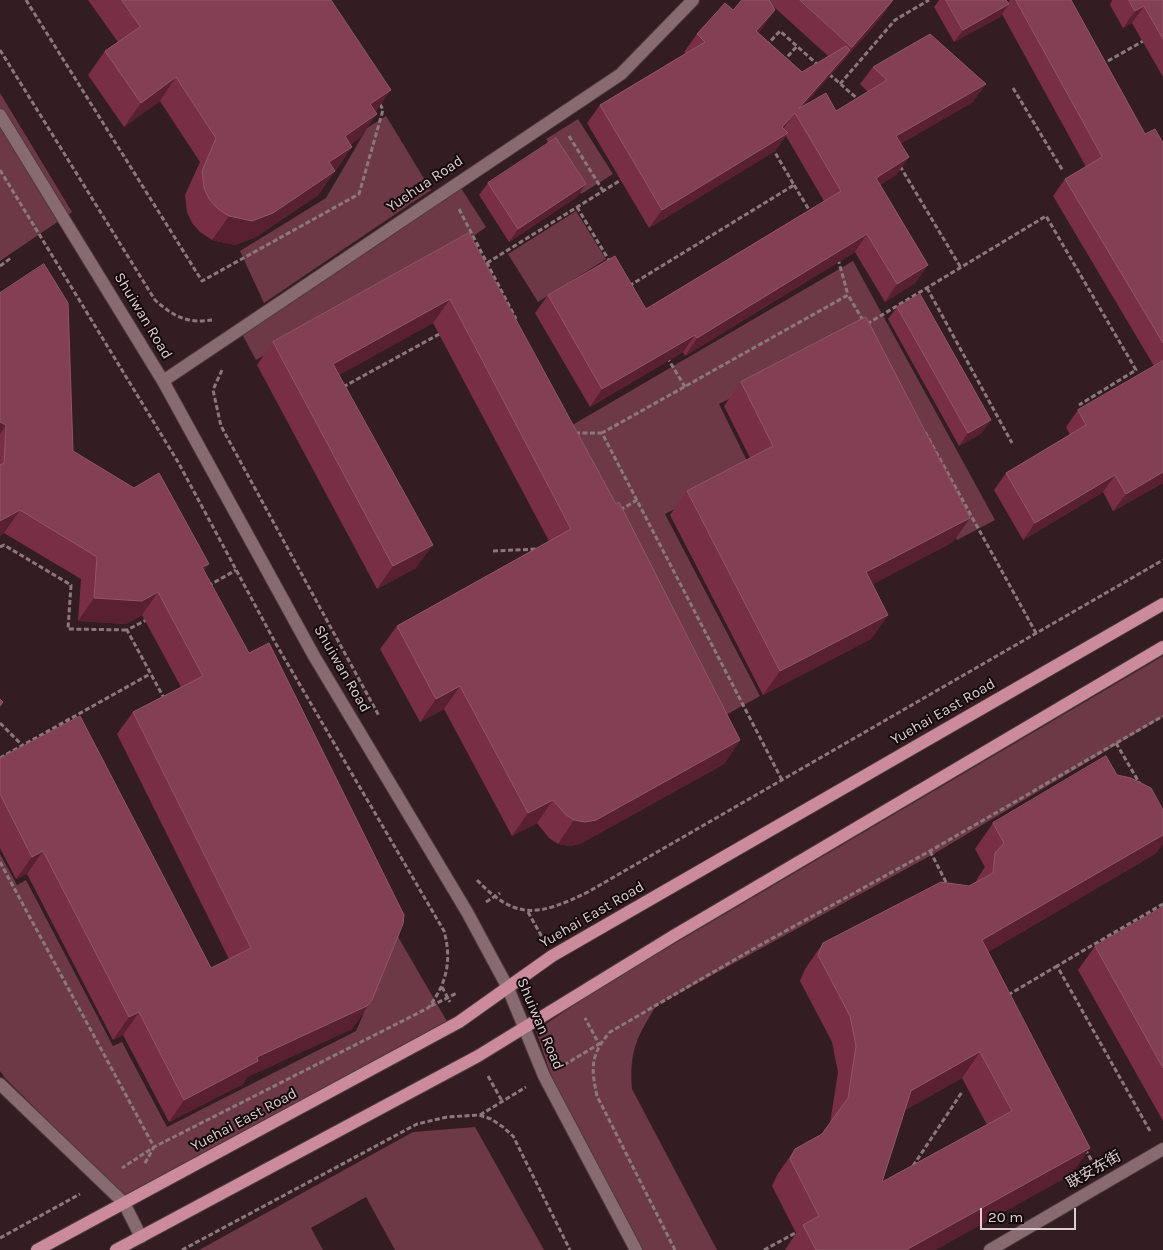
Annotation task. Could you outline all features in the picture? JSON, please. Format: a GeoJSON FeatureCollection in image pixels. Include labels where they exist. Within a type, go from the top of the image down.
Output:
{"type":"FeatureCollection","features":[{"type":"Feature","properties":{"kind":"main road","name":"Yuehai East Road"},"geometry":{"type":"LineString","coordinates":[[37,1250],[459,1022],[552,956],[1163,604]]}},
{"type":"Feature","properties":{"kind":"main road"},"geometry":{"type":"LineString","coordinates":[[116,1250],[478,1056],[674,935],[1163,647]]}},
{"type":"Feature","properties":{"kind":"street","name":"Yuehua Road"},"geometry":{"type":"LineString","coordinates":[[163,380],[621,74],[693,0]]}},
{"type":"Feature","properties":{"kind":"street","name":"Shuiwan Road"},"geometry":{"type":"LineString","coordinates":[[0,115],[163,380],[301,632],[462,904],[508,988],[526,1028],[544,1076],[636,1250]]}},
{"type":"Feature","properties":{"kind":"street"},"geometry":{"type":"LineString","coordinates":[[0,1084],[124,1203],[141,1237]]}},
{"type":"Feature","properties":{"kind":"street","name":"联安东街"},"geometry":{"type":"LineString","coordinates":[[990,1250],[1162,1150]]}},
{"type":"Feature","properties":{"kind":"path"},"geometry":{"type":"LineString","coordinates":[[26,0],[202,281],[358,194],[383,110],[378,101]]}},
{"type":"Feature","properties":{"kind":"path"},"geometry":{"type":"LineString","coordinates":[[840,84],[895,20],[929,0]]}},
{"type":"Feature","properties":{"kind":"path"},"geometry":{"type":"LineString","coordinates":[[761,52],[780,31],[862,103]]}},
{"type":"Feature","properties":{"kind":"path"},"geometry":{"type":"LineString","coordinates":[[1108,61],[1147,39]]}},
{"type":"Feature","properties":{"kind":"path"},"geometry":{"type":"LineString","coordinates":[[778,68],[797,46]]}},
{"type":"Feature","properties":{"kind":"path"},"geometry":{"type":"LineString","coordinates":[[0,50],[155,300],[178,318],[194,322],[218,316]]}},
{"type":"Feature","properties":{"kind":"path"},"geometry":{"type":"LineString","coordinates":[[1013,88],[1063,172]]}},
{"type":"Feature","properties":{"kind":"path"},"geometry":{"type":"LineString","coordinates":[[557,116],[603,191]]}},
{"type":"Feature","properties":{"kind":"path"},"geometry":{"type":"LineString","coordinates":[[771,144],[814,217]]}},
{"type":"Feature","properties":{"kind":"path"},"geometry":{"type":"LineString","coordinates":[[897,161],[962,268]]}},
{"type":"Feature","properties":{"kind":"path"},"geometry":{"type":"LineString","coordinates":[[0,170],[178,462],[276,644],[444,931],[448,948],[448,969],[442,986],[428,1008],[154,1147],[102,1182],[0,1238]]}},
{"type":"Feature","properties":{"kind":"path"},"geometry":{"type":"LineString","coordinates":[[487,263],[628,175]]}},
{"type":"Feature","properties":{"kind":"path"},"geometry":{"type":"LineString","coordinates":[[626,288],[794,185]]}},
{"type":"Feature","properties":{"kind":"path"},"geometry":{"type":"LineString","coordinates":[[448,188],[518,323]]}},
{"type":"Feature","properties":{"kind":"path"},"geometry":{"type":"LineString","coordinates":[[577,207],[611,264]]}},
{"type":"Feature","properties":{"kind":"path"},"geometry":{"type":"LineString","coordinates":[[866,325],[1046,216],[1136,370],[1079,405]]}},
{"type":"Feature","properties":{"kind":"path"},"geometry":{"type":"LineString","coordinates":[[838,257],[848,295],[870,334]]}},
{"type":"Feature","properties":{"kind":"path"},"geometry":{"type":"LineString","coordinates":[[0,266],[11,258]]}},
{"type":"Feature","properties":{"kind":"path"},"geometry":{"type":"LineString","coordinates":[[927,288],[1012,443]]}},
{"type":"Feature","properties":{"kind":"path"},"geometry":{"type":"LineString","coordinates":[[571,426],[575,434],[602,433],[848,295]]}},
{"type":"Feature","properties":{"kind":"path"},"geometry":{"type":"LineString","coordinates":[[496,302],[505,298]]}},
{"type":"Feature","properties":{"kind":"path"},"geometry":{"type":"LineString","coordinates":[[335,392],[446,330]]}},
{"type":"Feature","properties":{"kind":"path"},"geometry":{"type":"LineString","coordinates":[[665,354],[685,387]]}},
{"type":"Feature","properties":{"kind":"path"},"geometry":{"type":"LineString","coordinates":[[226,365],[218,377],[213,390],[221,426],[381,719]]}},
{"type":"Feature","properties":{"kind":"path"},"geometry":{"type":"LineString","coordinates":[[922,427],[1036,633]]}},
{"type":"Feature","properties":{"kind":"path"},"geometry":{"type":"LineString","coordinates":[[602,433],[782,780]]}},
{"type":"Feature","properties":{"kind":"path"},"geometry":{"type":"LineString","coordinates":[[611,515],[637,500]]}},
{"type":"Feature","properties":{"kind":"path"},"geometry":{"type":"LineString","coordinates":[[0,547],[4,545],[71,585],[68,629],[126,630],[152,617]]}},
{"type":"Feature","properties":{"kind":"path"},"geometry":{"type":"LineString","coordinates":[[493,551],[541,549]]}},
{"type":"Feature","properties":{"kind":"path"},"geometry":{"type":"LineString","coordinates":[[202,589],[260,557]]}},
{"type":"Feature","properties":{"kind":"path"},"geometry":{"type":"LineString","coordinates":[[474,877],[508,906],[528,912],[561,905],[588,892],[1163,560]]}},
{"type":"Feature","properties":{"kind":"path"},"geometry":{"type":"LineString","coordinates":[[126,630],[167,703]]}},
{"type":"Feature","properties":{"kind":"path"},"geometry":{"type":"LineString","coordinates":[[268,649],[301,632]]}},
{"type":"Feature","properties":{"kind":"path"},"geometry":{"type":"LineString","coordinates":[[0,758],[150,674]]}},
{"type":"Feature","properties":{"kind":"path"},"geometry":{"type":"LineString","coordinates":[[675,1250],[597,1096],[592,1076],[593,1058],[599,1044],[610,1032],[753,949],[930,851],[1163,716]]}},
{"type":"Feature","properties":{"kind":"path"},"geometry":{"type":"LineString","coordinates":[[0,723],[22,745]]}},
{"type":"Feature","properties":{"kind":"path"},"geometry":{"type":"LineString","coordinates":[[1116,743],[1144,791]]}},
{"type":"Feature","properties":{"kind":"path"},"geometry":{"type":"LineString","coordinates":[[930,851],[950,890]]}},
{"type":"Feature","properties":{"kind":"path"},"geometry":{"type":"LineString","coordinates":[[0,862],[154,1147]]}},
{"type":"Feature","properties":{"kind":"path"},"geometry":{"type":"LineString","coordinates":[[1010,1004],[1005,996],[1163,904]]}},
{"type":"Feature","properties":{"kind":"path"},"geometry":{"type":"LineString","coordinates":[[1057,966],[1162,1150]]}},
{"type":"Feature","properties":{"kind":"path"},"geometry":{"type":"LineString","coordinates":[[910,1171],[962,1092]]}},
{"type":"Feature","properties":{"kind":"path"},"geometry":{"type":"LineString","coordinates":[[182,1250],[417,1124],[447,1116],[479,1115],[491,1119],[512,1136],[570,1250]]}},
{"type":"Feature","properties":{"kind":"path"},"geometry":{"type":"LineString","coordinates":[[1081,1141],[1103,1184]]}},
{"type":"Feature","properties":{"kind":"path"},"geometry":{"type":"LineString","coordinates":[[124,1203],[154,1147]]}},
{"type":"Feature","properties":{"kind":"path"},"geometry":{"type":"LineString","coordinates":[[764,1250],[807,1227]]}},
{"type":"Feature","properties":{"kind":"shaded area"},"geometry":{"type":"Polygon","coordinates":[[[0,93],[72,212],[0,261],[0,93]]]}},
{"type":"Feature","properties":{"kind":"shaded area"},"geometry":{"type":"Polygon","coordinates":[[[386,116],[431,190],[264,303],[240,251],[326,198],[367,128],[386,116]]]}},
{"type":"Feature","properties":{"kind":"shaded area"},"geometry":{"type":"Polygon","coordinates":[[[578,119],[613,174],[581,194],[546,139],[578,119]]]}},
{"type":"Feature","properties":{"kind":"shaded area"},"geometry":{"type":"Polygon","coordinates":[[[461,188],[486,227],[453,251],[256,360],[242,334],[461,188]]]}},
{"type":"Feature","properties":{"kind":"shaded area"},"geometry":{"type":"Polygon","coordinates":[[[576,211],[606,259],[538,302],[508,254],[576,211]]]}},
{"type":"Feature","properties":{"kind":"shaded area"},"geometry":{"type":"Polygon","coordinates":[[[853,261],[995,520],[957,540],[851,338],[719,404],[751,469],[665,514],[760,696],[708,725],[557,434],[853,261]]]}},
{"type":"Feature","properties":{"kind":"shaded area"},"geometry":{"type":"Polygon","coordinates":[[[1163,656],[1163,717],[937,852],[656,1006],[639,1036],[633,1054],[632,1089],[717,1250],[642,1250],[555,1087],[536,1031],[589,994],[1163,656]]]}},
{"type":"Feature","properties":{"kind":"shaded area"},"geometry":{"type":"Polygon","coordinates":[[[0,854],[17,885],[26,880],[113,1046],[122,1042],[167,1127],[356,1031],[397,935],[448,1023],[124,1197],[0,1071],[0,854]]]}},
{"type":"Feature","properties":{"kind":"shaded area"},"geometry":{"type":"Polygon","coordinates":[[[475,1127],[544,1250],[395,1250],[366,1197],[311,1228],[323,1250],[199,1250],[413,1132],[475,1127]]]}},
{"type":"Feature","properties":{"kind":"building"},"geometry":{"type":"Polygon","coordinates":[[[122,0],[331,0],[391,90],[370,104],[377,114],[345,136],[352,147],[329,162],[335,171],[273,213],[252,221],[229,216],[217,208],[209,199],[204,188],[202,171],[216,138],[176,77],[141,103],[105,51],[140,27],[122,0]]]}},
{"type":"Feature","properties":{"kind":"building"},"geometry":{"type":"Polygon","coordinates":[[[742,0],[769,0],[775,10],[756,31],[802,72],[846,46],[850,50],[798,109],[826,93],[836,111],[887,80],[873,67],[930,34],[986,84],[896,136],[909,157],[876,178],[928,265],[897,284],[867,234],[697,338],[695,335],[602,389],[548,295],[615,256],[646,309],[841,191],[795,113],[782,127],[788,133],[662,210],[600,105],[705,42],[697,34],[725,3],[733,10],[742,0]]]}},
{"type":"Feature","properties":{"kind":"building"},"geometry":{"type":"Polygon","coordinates":[[[800,0],[893,0],[852,47],[800,0]]]}},
{"type":"Feature","properties":{"kind":"building"},"geometry":{"type":"Polygon","coordinates":[[[946,0],[1006,0],[1009,4],[963,30],[946,0]]]}},
{"type":"Feature","properties":{"kind":"building"},"geometry":{"type":"Polygon","coordinates":[[[1016,0],[1071,0],[1145,134],[1155,129],[1163,143],[1163,343],[1065,179],[1102,157],[1016,0]]]}},
{"type":"Feature","properties":{"kind":"building"},"geometry":{"type":"Polygon","coordinates":[[[1129,0],[1163,0],[1163,39],[1144,6],[1135,11],[1129,0]]]}},
{"type":"Feature","properties":{"kind":"building"},"geometry":{"type":"Polygon","coordinates":[[[556,138],[586,184],[518,229],[488,183],[556,138]]]}},
{"type":"Feature","properties":{"kind":"building"},"geometry":{"type":"Polygon","coordinates":[[[469,233],[616,504],[619,502],[740,740],[596,820],[585,822],[574,820],[566,815],[553,800],[528,813],[460,686],[436,699],[397,626],[571,529],[450,299],[333,364],[433,545],[393,566],[273,342],[469,233]]]}},
{"type":"Feature","properties":{"kind":"building"},"geometry":{"type":"Polygon","coordinates":[[[44,264],[68,303],[73,451],[134,488],[159,473],[209,564],[202,567],[249,653],[269,643],[404,915],[403,924],[372,1000],[367,1006],[257,1057],[258,1061],[184,1100],[139,1012],[129,1017],[43,851],[32,857],[0,794],[0,758],[80,716],[211,968],[251,948],[133,712],[203,676],[158,592],[142,601],[94,598],[97,557],[20,510],[0,521],[0,465],[4,463],[6,425],[0,422],[0,293],[44,264]]]}},
{"type":"Feature","properties":{"kind":"building"},"geometry":{"type":"Polygon","coordinates":[[[920,294],[991,420],[968,433],[897,307],[920,294]]]}},
{"type":"Feature","properties":{"kind":"building"},"geometry":{"type":"Polygon","coordinates":[[[866,317],[970,518],[866,572],[888,615],[780,671],[687,491],[773,446],[741,382],[866,317]]]}},
{"type":"Feature","properties":{"kind":"building"},"geometry":{"type":"Polygon","coordinates":[[[1163,361],[1163,472],[1126,494],[1115,475],[1035,523],[1006,473],[1086,425],[1078,410],[1163,361]]]}},
{"type":"Feature","properties":{"kind":"building"},"geometry":{"type":"Polygon","coordinates":[[[1106,756],[1117,775],[1131,778],[1151,788],[1163,810],[1163,835],[982,940],[1090,1148],[906,1250],[816,1250],[803,1225],[819,1216],[790,1159],[795,1149],[822,1134],[848,1098],[856,1046],[850,1016],[818,955],[823,943],[941,882],[969,886],[993,873],[995,853],[1004,843],[993,823],[1106,756]],[[980,1052],[911,1091],[882,1182],[1012,1111],[980,1052]]]}},
{"type":"Feature","properties":{"kind":"building"},"geometry":{"type":"Polygon","coordinates":[[[1163,907],[1163,1068],[1095,946],[1163,907]]]}}]}
